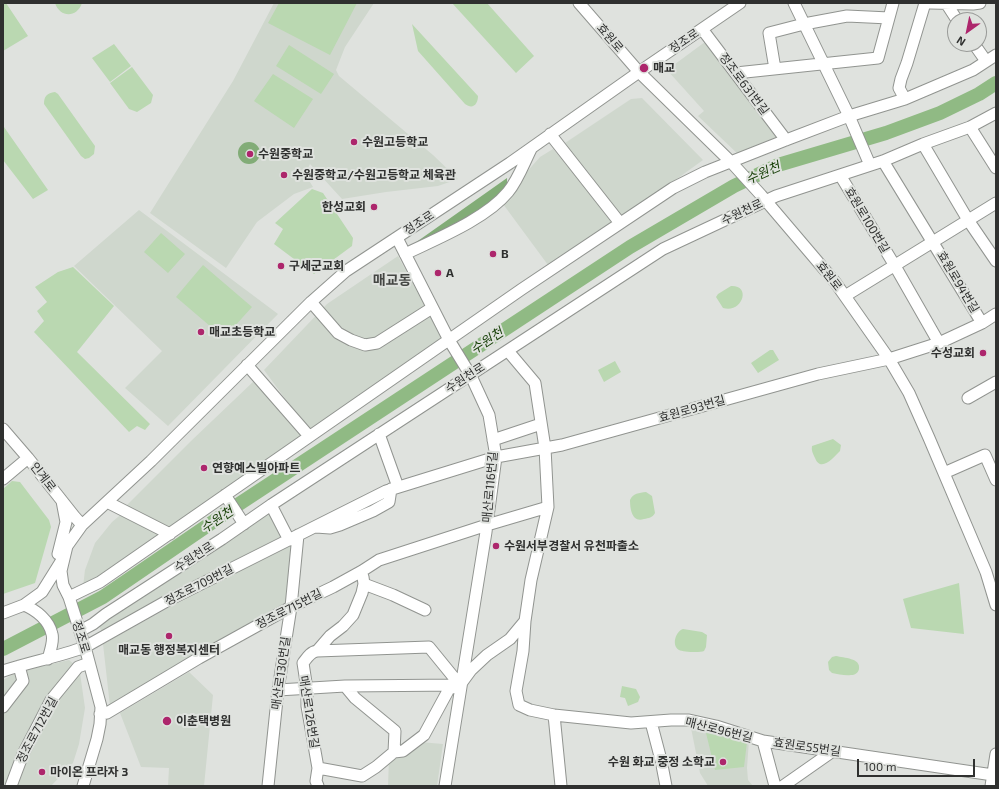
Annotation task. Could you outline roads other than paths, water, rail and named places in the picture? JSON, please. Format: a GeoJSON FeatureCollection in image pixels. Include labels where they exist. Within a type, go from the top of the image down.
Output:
{"type":"FeatureCollection","features":[{"type":"Feature","properties":{"kind":"street","name":"효원로"},"geometry":{"type":"LineString","coordinates":[[579,3],[638,72],[734,166],[764,198],[835,282],[889,359],[909,393],[944,473],[986,572],[996,605]]}},
{"type":"Feature","properties":{"kind":"street","name":"정조로"},"geometry":{"type":"LineString","coordinates":[[84,786],[97,739],[101,707],[85,647],[70,599],[63,585],[61,571],[68,546],[82,525],[151,461],[311,302],[346,271],[531,148],[638,72],[740,3]]}},
{"type":"Feature","properties":{"kind":"street"},"geometry":{"type":"LineString","coordinates":[[794,3],[849,116],[870,165]]}},
{"type":"Feature","properties":{"kind":"street"},"geometry":{"type":"LineString","coordinates":[[736,73],[878,58],[894,3]]}},
{"type":"Feature","properties":{"kind":"street"},"geometry":{"type":"LineString","coordinates":[[905,99],[899,88],[924,3]]}},
{"type":"Feature","properties":{"kind":"street"},"geometry":{"type":"LineString","coordinates":[[930,3],[980,3]]}},
{"type":"Feature","properties":{"kind":"street"},"geometry":{"type":"LineString","coordinates":[[946,3],[952,12]]}},
{"type":"Feature","properties":{"kind":"street"},"geometry":{"type":"LineString","coordinates":[[775,70],[769,33],[804,24],[847,16],[889,18]]}},
{"type":"Feature","properties":{"kind":"street","name":"정조로631번길"},"geometry":{"type":"LineString","coordinates":[[702,29],[786,140]]}},
{"type":"Feature","properties":{"kind":"street"},"geometry":{"type":"LineString","coordinates":[[980,52],[986,61]]}},
{"type":"Feature","properties":{"kind":"street"},"geometry":{"type":"LineString","coordinates":[[70,599],[100,582],[309,436],[450,342],[620,223],[673,188],[705,172],[734,166],[786,140],[849,116],[905,99],[973,70],[996,55]]}},
{"type":"Feature","properties":{"kind":"street","name":"수원천로"},"geometry":{"type":"LineString","coordinates":[[79,629],[93,624],[469,373],[508,351],[663,249],[764,198],[883,161],[970,127],[996,113]]}},
{"type":"Feature","properties":{"kind":"street"},"geometry":{"type":"LineString","coordinates":[[970,127],[996,168]]}},
{"type":"Feature","properties":{"kind":"street"},"geometry":{"type":"LineString","coordinates":[[550,134],[620,223]]}},
{"type":"Feature","properties":{"kind":"street"},"geometry":{"type":"LineString","coordinates":[[924,144],[968,220],[996,261]]}},
{"type":"Feature","properties":{"kind":"street","name":"정조로"},"geometry":{"type":"LineString","coordinates":[[405,254],[442,237],[485,213],[508,193],[531,148]]}},
{"type":"Feature","properties":{"kind":"street"},"geometry":{"type":"LineString","coordinates":[[883,161],[933,242]]}},
{"type":"Feature","properties":{"kind":"street","name":"효원로100번길"},"geometry":{"type":"LineString","coordinates":[[840,175],[895,266]]}},
{"type":"Feature","properties":{"kind":"street","name":"효원로100번길"},"geometry":{"type":"LineString","coordinates":[[845,296],[996,203]]}},
{"type":"Feature","properties":{"kind":"street","name":"매산로116번길"},"geometry":{"type":"LineString","coordinates":[[397,238],[450,342],[469,373],[489,415],[496,457],[487,525],[460,685],[445,786]]}},
{"type":"Feature","properties":{"kind":"street","name":"효원로94번길"},"geometry":{"type":"LineString","coordinates":[[933,242],[982,323]]}},
{"type":"Feature","properties":{"kind":"street"},"geometry":{"type":"LineString","coordinates":[[895,266],[939,344]]}},
{"type":"Feature","properties":{"kind":"street"},"geometry":{"type":"LineString","coordinates":[[311,302],[338,333],[365,345],[377,343],[432,308]]}},
{"type":"Feature","properties":{"kind":"street","name":"효원로94번길"},"geometry":{"type":"LineString","coordinates":[[889,359],[939,344],[982,323],[996,314]]}},
{"type":"Feature","properties":{"kind":"street"},"geometry":{"type":"LineString","coordinates":[[508,351],[535,383],[546,448],[548,507],[531,580],[525,621]]}},
{"type":"Feature","properties":{"kind":"street","name":"효원로93번길"},"geometry":{"type":"LineString","coordinates":[[496,457],[546,448],[672,415],[818,374],[889,359]]}},
{"type":"Feature","properties":{"kind":"street"},"geometry":{"type":"LineString","coordinates":[[247,365],[309,436]]}},
{"type":"Feature","properties":{"kind":"street"},"geometry":{"type":"LineString","coordinates":[[968,398],[996,382]]}},
{"type":"Feature","properties":{"kind":"street"},"geometry":{"type":"LineString","coordinates":[[493,440],[542,424]]}},
{"type":"Feature","properties":{"kind":"street","name":"인계로"},"geometry":{"type":"LineString","coordinates":[[3,429],[82,525]]}},
{"type":"Feature","properties":{"kind":"street"},"geometry":{"type":"LineString","coordinates":[[379,434],[395,488]]}},
{"type":"Feature","properties":{"kind":"street"},"geometry":{"type":"LineString","coordinates":[[944,473],[985,455],[996,480]]}},
{"type":"Feature","properties":{"kind":"street","name":"정조로709번길"},"geometry":{"type":"LineString","coordinates":[[85,647],[165,602],[395,488],[496,457]]}},
{"type":"Feature","properties":{"kind":"street"},"geometry":{"type":"LineString","coordinates":[[3,479],[28,458]]}},
{"type":"Feature","properties":{"kind":"street"},"geometry":{"type":"LineString","coordinates":[[225,495],[244,524]]}},
{"type":"Feature","properties":{"kind":"street"},"geometry":{"type":"LineString","coordinates":[[52,575],[66,522],[64,518],[62,501]]}},
{"type":"Feature","properties":{"kind":"street"},"geometry":{"type":"LineString","coordinates":[[107,502],[170,534]]}},
{"type":"Feature","properties":{"kind":"street"},"geometry":{"type":"LineString","coordinates":[[271,505],[294,538]]}},
{"type":"Feature","properties":{"kind":"street","name":"정조로715번길"},"geometry":{"type":"LineString","coordinates":[[100,714],[107,713],[175,672],[291,606],[362,572],[379,560],[548,507]]}},
{"type":"Feature","properties":{"kind":"street","name":"매산로130번길"},"geometry":{"type":"LineString","coordinates":[[268,786],[278,690],[291,606],[294,538]]}},
{"type":"Feature","properties":{"kind":"street"},"geometry":{"type":"LineString","coordinates":[[3,613],[24,605],[42,592],[64,556]]}},
{"type":"Feature","properties":{"kind":"street"},"geometry":{"type":"LineString","coordinates":[[362,572],[364,584],[426,610]]}},
{"type":"Feature","properties":{"kind":"street"},"geometry":{"type":"LineString","coordinates":[[986,572],[996,586]]}},
{"type":"Feature","properties":{"kind":"street","name":"매산로126번길"},"geometry":{"type":"LineString","coordinates":[[318,786],[316,781],[318,768],[307,706],[307,688],[303,663],[313,651],[317,651],[330,636],[343,626],[353,615],[364,584]]}},
{"type":"Feature","properties":{"kind":"street"},"geometry":{"type":"LineString","coordinates":[[24,605],[44,619],[49,627],[52,635],[48,659]]}},
{"type":"Feature","properties":{"kind":"street","name":"매산로116번길"},"geometry":{"type":"LineString","coordinates":[[394,752],[403,751],[424,735],[449,690],[460,685],[471,670],[487,656],[510,640],[525,621]]}},
{"type":"Feature","properties":{"kind":"street","name":"매산로96번길"},"geometry":{"type":"LineString","coordinates":[[525,621],[525,637],[516,691],[519,704],[530,710],[554,715],[631,723],[689,720],[716,726],[764,741]]}},
{"type":"Feature","properties":{"kind":"street"},"geometry":{"type":"LineString","coordinates":[[3,671],[85,647]]}},
{"type":"Feature","properties":{"kind":"street"},"geometry":{"type":"LineString","coordinates":[[317,651],[429,647],[460,685]]}},
{"type":"Feature","properties":{"kind":"street","name":"정조로712번길"},"geometry":{"type":"LineString","coordinates":[[11,786],[23,754],[51,700],[78,667],[89,664]]}},
{"type":"Feature","properties":{"kind":"street"},"geometry":{"type":"LineString","coordinates":[[3,707],[23,681],[19,666]]}},
{"type":"Feature","properties":{"kind":"street"},"geometry":{"type":"LineString","coordinates":[[278,690],[345,686],[460,685]]}},
{"type":"Feature","properties":{"kind":"street"},"geometry":{"type":"LineString","coordinates":[[318,768],[362,776],[394,752],[396,731],[355,698],[345,686]]}},
{"type":"Feature","properties":{"kind":"street"},"geometry":{"type":"LineString","coordinates":[[554,715],[561,786]]}},
{"type":"Feature","properties":{"kind":"street"},"geometry":{"type":"LineString","coordinates":[[651,722],[666,786]]}},
{"type":"Feature","properties":{"kind":"street"},"geometry":{"type":"LineString","coordinates":[[764,741],[775,786]]}},
{"type":"Feature","properties":{"kind":"street","name":"효원로55번길"},"geometry":{"type":"LineString","coordinates":[[764,741],[833,751],[992,780]]}},
{"type":"Feature","properties":{"kind":"street"},"geometry":{"type":"LineString","coordinates":[[783,786],[833,751]]}},
{"type":"Feature","properties":{"kind":"street"},"geometry":{"type":"LineString","coordinates":[[992,780],[996,754]]}},
{"type":"Feature","properties":{"kind":"waterway","name":"수원천"},"geometry":{"type":"LineString","coordinates":[[3,649],[103,597],[239,504],[630,247],[734,186],[778,165],[886,133],[940,113],[979,94],[996,83]]}},
{"type":"Feature","properties":{"kind":"place","name":"매교"},"geometry":{"type":"Point","coordinates":[644,68]}},
{"type":"Feature","properties":{"kind":"place","name":"수원고등학교"},"geometry":{"type":"Point","coordinates":[354,142]}},
{"type":"Feature","properties":{"kind":"place","name":"수원중학교"},"geometry":{"type":"Point","coordinates":[250,154]}},
{"type":"Feature","properties":{"kind":"place","name":"수원중학교/수원고등학교 체육관"},"geometry":{"type":"Point","coordinates":[284,175]}},
{"type":"Feature","properties":{"kind":"place","name":"한성교회"},"geometry":{"type":"Point","coordinates":[374,207]}},
{"type":"Feature","properties":{"kind":"place","name":"B"},"geometry":{"type":"Point","coordinates":[493,254]}},
{"type":"Feature","properties":{"kind":"place","name":"구세군교회"},"geometry":{"type":"Point","coordinates":[281,266]}},
{"type":"Feature","properties":{"kind":"place","name":"A"},"geometry":{"type":"Point","coordinates":[438,273]}},
{"type":"Feature","properties":{"kind":"place","name":"매교초등학교"},"geometry":{"type":"Point","coordinates":[201,332]}},
{"type":"Feature","properties":{"kind":"place","name":"수성교회"},"geometry":{"type":"Point","coordinates":[983,353]}},
{"type":"Feature","properties":{"kind":"place","name":"연향예스빌아파트"},"geometry":{"type":"Point","coordinates":[204,468]}},
{"type":"Feature","properties":{"kind":"place","name":"수원서부경찰서 유천파출소"},"geometry":{"type":"Point","coordinates":[496,546]}},
{"type":"Feature","properties":{"kind":"place","name":"매교동 행정복지센터"},"geometry":{"type":"Point","coordinates":[169,636]}},
{"type":"Feature","properties":{"kind":"place","name":"이춘택병원"},"geometry":{"type":"Point","coordinates":[167,721]}},
{"type":"Feature","properties":{"kind":"place","name":"수원 화교 중정 소학교"},"geometry":{"type":"Point","coordinates":[723,762]}},
{"type":"Feature","properties":{"kind":"place","name":"마이온 프라자 3"},"geometry":{"type":"Point","coordinates":[42,772]}},
{"type":"Feature","properties":{"kind":"district","name":"매교동"},"geometry":{"type":"Point","coordinates":[392,280]}}]}
